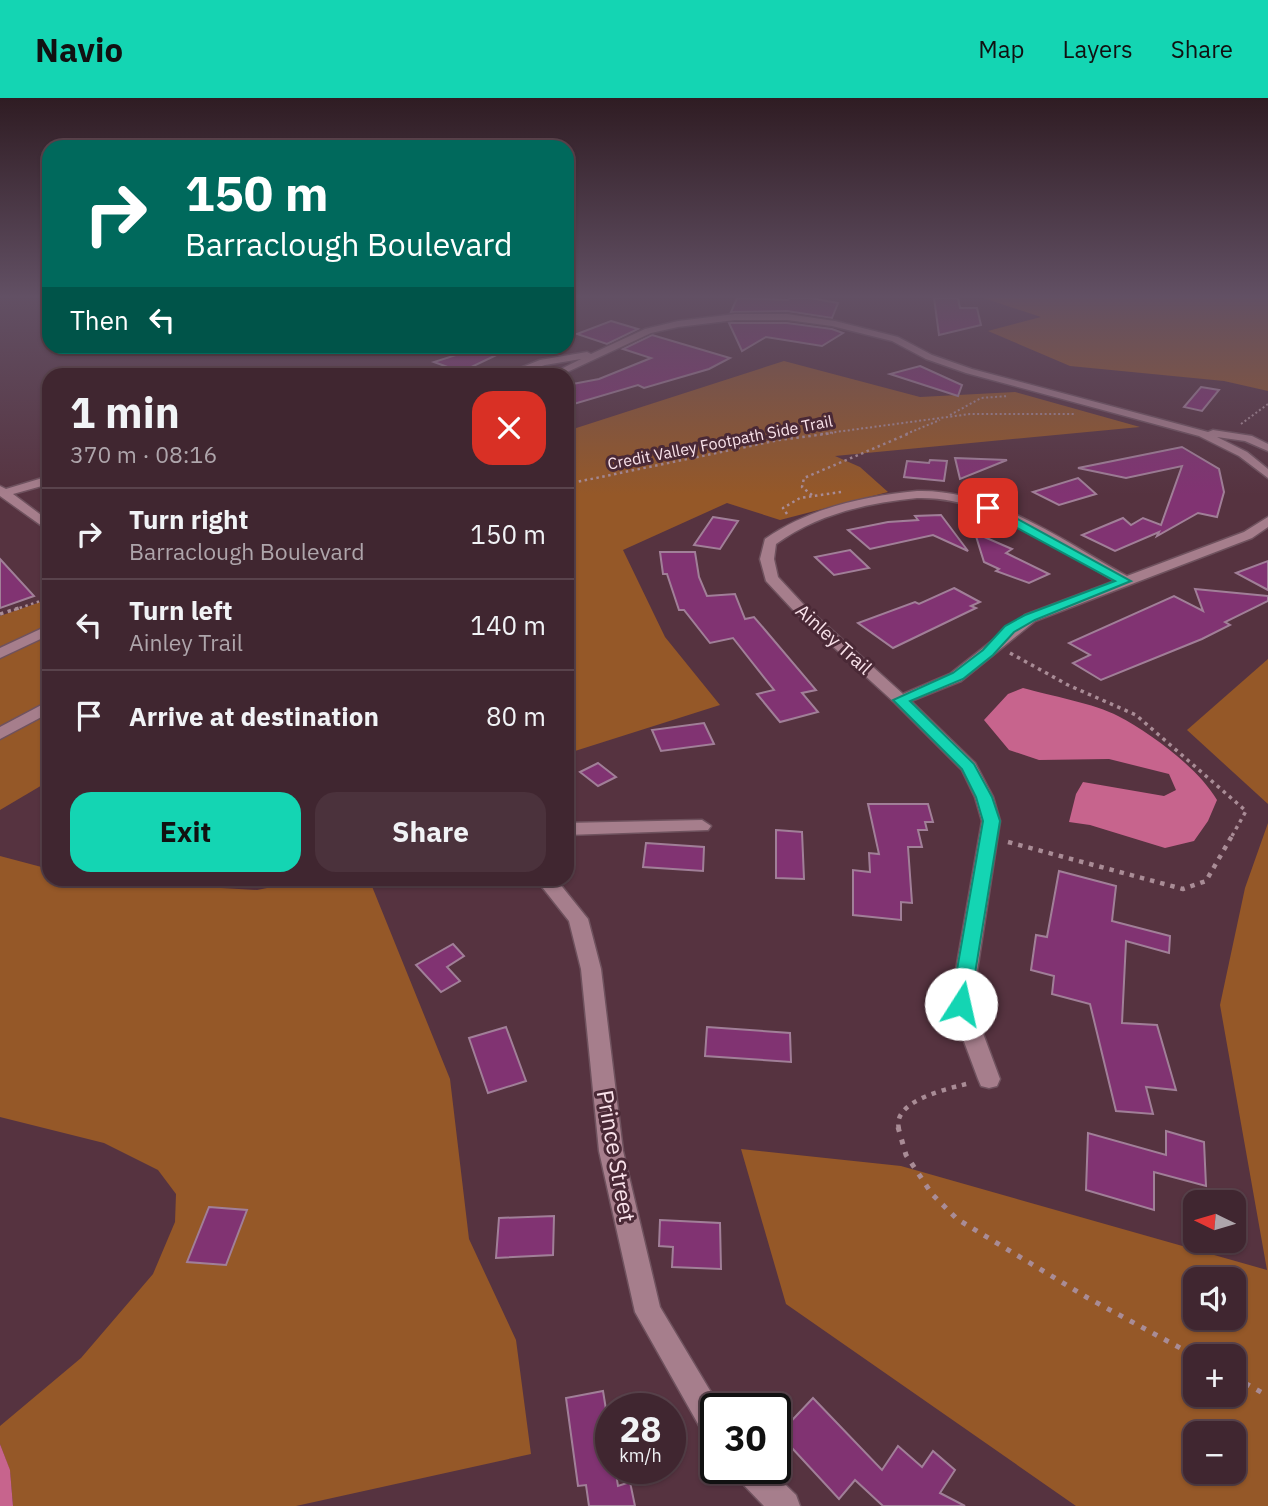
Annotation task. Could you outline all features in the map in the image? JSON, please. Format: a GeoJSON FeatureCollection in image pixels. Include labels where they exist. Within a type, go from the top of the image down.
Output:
{"type":"FeatureCollection","features":[{"type":"Feature","properties":{"kind":"street"},"geometry":{"type":"LineString","coordinates":[[951,364],[1203,434],[1248,438],[1268,448]]}},
{"type":"Feature","properties":{"kind":"street"},"geometry":{"type":"LineString","coordinates":[[1203,434],[1243,454],[1268,475]]}},
{"type":"Feature","properties":{"kind":"street"},"geometry":{"type":"LineString","coordinates":[[2,492],[42,482]]}},
{"type":"Feature","properties":{"kind":"street"},"geometry":{"type":"LineString","coordinates":[[2,492],[42,522]]}},
{"type":"Feature","properties":{"kind":"street","name":"Ainley Trail"},"geometry":{"type":"LineString","coordinates":[[989,1079],[961,1004],[992,821],[984,797],[969,767],[901,700],[799,608],[771,578],[767,559],[770,542],[794,524],[829,511],[902,495],[949,497],[988,508],[1125,581]]}},
{"type":"Feature","properties":{"kind":"street"},"geometry":{"type":"LineString","coordinates":[[901,700],[958,676],[1010,629],[1030,618],[1248,535],[1268,521]]}},
{"type":"Feature","properties":{"kind":"street"},"geometry":{"type":"LineString","coordinates":[[0,654],[42,633]]}},
{"type":"Feature","properties":{"kind":"street"},"geometry":{"type":"LineString","coordinates":[[0,734],[42,710]]}},
{"type":"Feature","properties":{"kind":"street"},"geometry":{"type":"LineString","coordinates":[[574,829],[702,826]]}},
{"type":"Feature","properties":{"kind":"street","name":"Prince Street"},"geometry":{"type":"LineString","coordinates":[[551,886],[578,919],[591,969],[611,1151],[648,1312],[700,1401]]}},
{"type":"Feature","properties":{"kind":"street"},"geometry":{"type":"LineString","coordinates":[[763,1484],[785,1506]]}},
{"type":"Feature","properties":{"kind":"path"},"geometry":{"type":"LineString","coordinates":[[811,495],[802,487],[804,478],[945,417],[981,398],[1009,396],[1029,387]]}},
{"type":"Feature","properties":{"kind":"path"},"geometry":{"type":"LineString","coordinates":[[1248,438],[1241,424],[1268,404]]}},
{"type":"Feature","properties":{"kind":"path","name":"Credit Valley Footpath Side Trail"},"geometry":{"type":"LineString","coordinates":[[574,483],[779,440],[945,417],[970,414],[1075,414]]}},
{"type":"Feature","properties":{"kind":"path"},"geometry":{"type":"LineString","coordinates":[[0,614],[42,600]]}},
{"type":"Feature","properties":{"kind":"path"},"geometry":{"type":"LineString","coordinates":[[989,837],[1183,889],[1206,881],[1246,811],[1136,715],[1068,685],[995,645]]}},
{"type":"Feature","properties":{"kind":"path"},"geometry":{"type":"LineString","coordinates":[[989,1079],[924,1095],[901,1114],[897,1123],[906,1155],[932,1194],[957,1219],[1088,1298],[1183,1349]]}},
{"type":"Feature","properties":{"kind":"path"},"geometry":{"type":"LineString","coordinates":[[1246,1384],[1268,1396]]}},
{"type":"Feature","properties":{"kind":"shaded area"},"geometry":{"type":"Polygon","coordinates":[[[776,364],[794,364],[920,397],[1015,392],[1140,427],[835,456],[860,467],[888,492],[780,520],[727,503],[623,550],[665,637],[720,705],[575,751],[574,429],[776,364]]]}},
{"type":"Feature","properties":{"kind":"shaded area"},"geometry":{"type":"Polygon","coordinates":[[[1065,364],[1268,364],[1268,391],[1224,381],[1065,364]]]}},
{"type":"Feature","properties":{"kind":"shaded area"},"geometry":{"type":"Polygon","coordinates":[[[42,601],[42,785],[0,810],[0,616],[42,601]]]}},
{"type":"Feature","properties":{"kind":"shaded area"},"geometry":{"type":"Polygon","coordinates":[[[1268,659],[1268,804],[1187,730],[1268,659]]]}},
{"type":"Feature","properties":{"kind":"shaded area"},"geometry":{"type":"Polygon","coordinates":[[[1023,688],[1109,712],[1131,723],[1173,752],[1209,788],[1217,800],[1208,821],[1194,841],[1165,848],[1090,825],[1069,822],[1076,794],[1083,782],[1164,796],[1176,790],[1169,774],[1109,759],[1039,760],[1009,750],[984,720],[1008,694],[1023,688]]]}},
{"type":"Feature","properties":{"kind":"shaded area"},"geometry":{"type":"Polygon","coordinates":[[[1268,823],[1268,1506],[1076,1506],[786,1304],[741,1149],[901,1166],[1183,1246],[1183,1253],[1207,1253],[1267,1270],[1220,1005],[1245,888],[1268,823]]]}},
{"type":"Feature","properties":{"kind":"shaded area"},"geometry":{"type":"Polygon","coordinates":[[[0,856],[42,867],[42,886],[188,886],[257,890],[277,886],[372,886],[450,1079],[469,1239],[516,1340],[531,1454],[296,1506],[13,1506],[10,1471],[0,1444],[0,1426],[81,1358],[153,1274],[175,1222],[176,1194],[158,1170],[104,1143],[0,1117],[0,856]]]}},
{"type":"Feature","properties":{"kind":"shaded area"},"geometry":{"type":"Polygon","coordinates":[[[0,1444],[10,1470],[13,1506],[0,1506],[0,1444]]]}},
{"type":"Feature","properties":{"kind":"building"},"geometry":{"type":"Polygon","coordinates":[[[439,364],[478,364],[469,368],[450,368],[439,364]]]}},
{"type":"Feature","properties":{"kind":"building"},"geometry":{"type":"Polygon","coordinates":[[[637,364],[719,364],[644,388],[638,385],[574,404],[574,384],[599,379],[637,364]]]}},
{"type":"Feature","properties":{"kind":"building"},"geometry":{"type":"Polygon","coordinates":[[[920,366],[962,385],[958,396],[890,374],[920,366]]]}},
{"type":"Feature","properties":{"kind":"building"},"geometry":{"type":"Polygon","coordinates":[[[1201,387],[1219,390],[1202,411],[1184,407],[1201,387]]]}},
{"type":"Feature","properties":{"kind":"building"},"geometry":{"type":"Polygon","coordinates":[[[1182,447],[1219,469],[1224,492],[1217,517],[1198,513],[1157,536],[1159,532],[1115,551],[1082,535],[1123,518],[1131,525],[1143,518],[1161,525],[1182,466],[1126,478],[1078,468],[1182,447]]]}},
{"type":"Feature","properties":{"kind":"building"},"geometry":{"type":"Polygon","coordinates":[[[955,458],[1007,460],[960,479],[955,458]]]}},
{"type":"Feature","properties":{"kind":"building"},"geometry":{"type":"Polygon","coordinates":[[[930,460],[947,461],[944,481],[904,477],[907,461],[929,463],[930,460]]]}},
{"type":"Feature","properties":{"kind":"building"},"geometry":{"type":"Polygon","coordinates":[[[1078,478],[1096,494],[1059,505],[1033,492],[1078,478]]]}},
{"type":"Feature","properties":{"kind":"building"},"geometry":{"type":"Polygon","coordinates":[[[941,515],[968,551],[933,535],[870,549],[848,530],[888,522],[918,520],[915,516],[941,515]]]}},
{"type":"Feature","properties":{"kind":"building"},"geometry":{"type":"Polygon","coordinates":[[[713,517],[738,521],[720,549],[694,545],[713,517]]]}},
{"type":"Feature","properties":{"kind":"building"},"geometry":{"type":"Polygon","coordinates":[[[975,533],[1012,549],[1006,553],[1049,574],[1029,583],[996,571],[999,569],[984,562],[975,533]]]}},
{"type":"Feature","properties":{"kind":"building"},"geometry":{"type":"Polygon","coordinates":[[[850,550],[869,568],[834,575],[815,557],[850,550]]]}},
{"type":"Feature","properties":{"kind":"building"},"geometry":{"type":"Polygon","coordinates":[[[660,552],[695,552],[699,577],[707,596],[735,594],[745,619],[754,617],[816,690],[802,693],[818,712],[780,722],[757,694],[774,690],[733,638],[710,643],[684,610],[679,610],[667,574],[663,574],[660,552]]]}},
{"type":"Feature","properties":{"kind":"building"},"geometry":{"type":"Polygon","coordinates":[[[0,559],[34,596],[0,608],[0,559]]]}},
{"type":"Feature","properties":{"kind":"building"},"geometry":{"type":"Polygon","coordinates":[[[1268,561],[1268,590],[1236,573],[1268,561]]]}},
{"type":"Feature","properties":{"kind":"building"},"geometry":{"type":"Polygon","coordinates":[[[954,588],[980,602],[971,606],[976,608],[893,648],[858,623],[915,602],[919,604],[954,588]]]}},
{"type":"Feature","properties":{"kind":"building"},"geometry":{"type":"Polygon","coordinates":[[[1195,589],[1268,596],[1268,601],[1225,622],[1230,625],[1202,639],[1101,680],[1073,663],[1090,655],[1069,643],[1174,596],[1203,611],[1195,589]]]}},
{"type":"Feature","properties":{"kind":"building"},"geometry":{"type":"Polygon","coordinates":[[[704,723],[714,744],[661,751],[652,730],[704,723]]]}},
{"type":"Feature","properties":{"kind":"building"},"geometry":{"type":"Polygon","coordinates":[[[598,763],[616,777],[598,786],[580,772],[598,763]]]}},
{"type":"Feature","properties":{"kind":"building"},"geometry":{"type":"Polygon","coordinates":[[[868,804],[928,804],[933,822],[925,822],[927,830],[918,830],[922,847],[908,847],[912,903],[901,902],[901,920],[853,915],[853,870],[870,872],[869,853],[879,854],[868,804]]]}},
{"type":"Feature","properties":{"kind":"building"},"geometry":{"type":"Polygon","coordinates":[[[776,830],[802,832],[804,879],[776,878],[776,830]]]}},
{"type":"Feature","properties":{"kind":"building"},"geometry":{"type":"Polygon","coordinates":[[[646,843],[704,847],[703,871],[643,867],[646,843]]]}},
{"type":"Feature","properties":{"kind":"building"},"geometry":{"type":"Polygon","coordinates":[[[1059,871],[1116,886],[1112,921],[1170,936],[1169,953],[1126,941],[1122,1023],[1157,1025],[1176,1090],[1146,1087],[1153,1114],[1116,1111],[1090,1004],[1052,994],[1054,976],[1031,970],[1036,935],[1047,937],[1059,871]]]}},
{"type":"Feature","properties":{"kind":"building"},"geometry":{"type":"Polygon","coordinates":[[[453,944],[464,956],[447,967],[460,981],[441,992],[416,965],[453,944]]]}},
{"type":"Feature","properties":{"kind":"building"},"geometry":{"type":"Polygon","coordinates":[[[506,1027],[526,1081],[488,1093],[469,1038],[506,1027]]]}},
{"type":"Feature","properties":{"kind":"building"},"geometry":{"type":"Polygon","coordinates":[[[707,1027],[790,1033],[791,1062],[705,1056],[707,1027]]]}},
{"type":"Feature","properties":{"kind":"building"},"geometry":{"type":"Polygon","coordinates":[[[1166,1131],[1204,1142],[1206,1186],[1154,1172],[1154,1210],[1086,1190],[1088,1133],[1166,1155],[1166,1131]]]}},
{"type":"Feature","properties":{"kind":"building"},"geometry":{"type":"Polygon","coordinates":[[[209,1207],[247,1210],[226,1265],[187,1262],[209,1207]]]}},
{"type":"Feature","properties":{"kind":"building"},"geometry":{"type":"Polygon","coordinates":[[[554,1216],[553,1255],[496,1258],[499,1218],[554,1216]]]}},
{"type":"Feature","properties":{"kind":"building"},"geometry":{"type":"Polygon","coordinates":[[[660,1220],[720,1223],[721,1269],[672,1267],[673,1247],[659,1246],[660,1220]]]}},
{"type":"Feature","properties":{"kind":"building"},"geometry":{"type":"Polygon","coordinates":[[[603,1391],[595,1393],[595,1484],[630,1484],[635,1506],[589,1506],[586,1485],[578,1486],[566,1398],[603,1391]]]}},
{"type":"Feature","properties":{"kind":"building"},"geometry":{"type":"Polygon","coordinates":[[[813,1398],[882,1470],[898,1446],[922,1467],[933,1451],[955,1470],[940,1493],[965,1506],[883,1506],[855,1480],[839,1499],[791,1447],[791,1421],[813,1398]]]}},
{"type":"Feature","properties":{"kind":"route"},"geometry":{"type":"LineString","coordinates":[[961,1004],[992,821],[969,767],[901,700],[958,676],[988,653],[1010,629],[1030,618],[1125,581],[988,508]]}}]}
